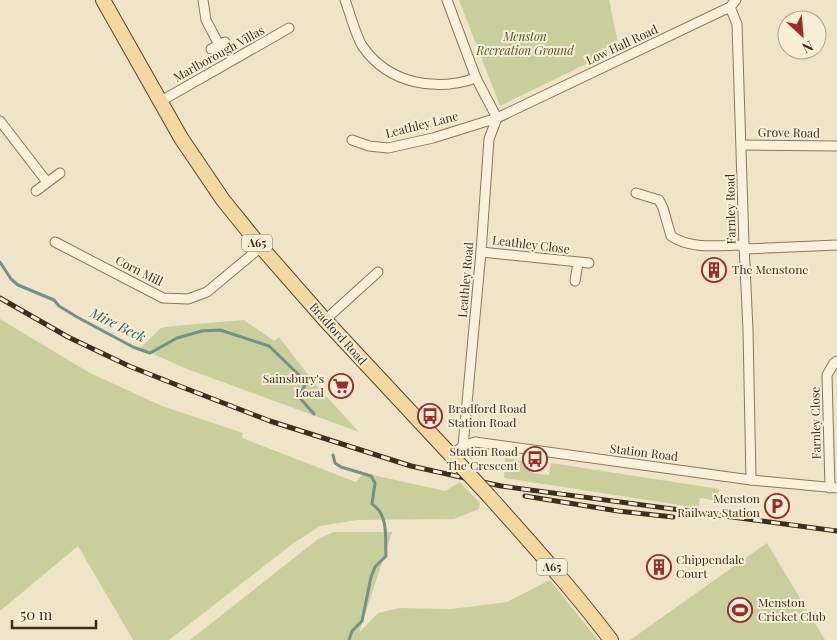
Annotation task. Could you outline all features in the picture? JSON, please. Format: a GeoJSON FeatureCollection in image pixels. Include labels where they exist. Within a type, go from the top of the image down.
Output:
{"type":"FeatureCollection","features":[{"type":"Feature","properties":{"kind":"main road","name":"Bradford Road"},"geometry":{"type":"LineString","coordinates":[[103,0],[181,138],[223,200],[261,248],[325,320],[489,496],[587,608],[611,640]]}},
{"type":"Feature","properties":{"kind":"street"},"geometry":{"type":"LineString","coordinates":[[203,0],[206,20],[219,45]]}},
{"type":"Feature","properties":{"kind":"street"},"geometry":{"type":"LineString","coordinates":[[345,0],[362,46],[381,65],[401,78],[429,86],[460,84],[476,78]]}},
{"type":"Feature","properties":{"kind":"street"},"geometry":{"type":"LineString","coordinates":[[447,0],[476,78],[497,118]]}},
{"type":"Feature","properties":{"kind":"street","name":"Low Hall Road"},"geometry":{"type":"LineString","coordinates":[[497,118],[733,4]]}},
{"type":"Feature","properties":{"kind":"street","name":"Farnley Road"},"geometry":{"type":"LineString","coordinates":[[733,4],[737,24],[742,145],[751,480]]}},
{"type":"Feature","properties":{"kind":"street","name":"Marlborough Villas"},"geometry":{"type":"LineString","coordinates":[[161,101],[290,28]]}},
{"type":"Feature","properties":{"kind":"street","name":"Leathley Lane"},"geometry":{"type":"LineString","coordinates":[[352,140],[369,146],[388,148],[433,138],[497,118]]}},
{"type":"Feature","properties":{"kind":"street","name":"Leathley Road"},"geometry":{"type":"LineString","coordinates":[[463,446],[481,252],[489,139],[497,118]]}},
{"type":"Feature","properties":{"kind":"street"},"geometry":{"type":"LineString","coordinates":[[0,121],[47,182]]}},
{"type":"Feature","properties":{"kind":"street","name":"Grove Road"},"geometry":{"type":"LineString","coordinates":[[742,145],[837,146]]}},
{"type":"Feature","properties":{"kind":"street"},"geometry":{"type":"LineString","coordinates":[[36,191],[60,173]]}},
{"type":"Feature","properties":{"kind":"street"},"geometry":{"type":"LineString","coordinates":[[636,193],[659,200],[671,236],[679,242],[698,246],[744,247],[837,245]]}},
{"type":"Feature","properties":{"kind":"street","name":"Corn Mill"},"geometry":{"type":"LineString","coordinates":[[55,242],[162,298],[188,299],[208,292],[261,248]]}},
{"type":"Feature","properties":{"kind":"street","name":"Leathley Close"},"geometry":{"type":"LineString","coordinates":[[481,252],[589,263]]}},
{"type":"Feature","properties":{"kind":"street","name":"Leathley Close"},"geometry":{"type":"LineString","coordinates":[[575,281],[578,263]]}},
{"type":"Feature","properties":{"kind":"street"},"geometry":{"type":"LineString","coordinates":[[325,320],[378,272]]}},
{"type":"Feature","properties":{"kind":"street","name":"Farnley Close"},"geometry":{"type":"LineString","coordinates":[[834,488],[827,376],[837,361]]}},
{"type":"Feature","properties":{"kind":"street","name":"Station Road"},"geometry":{"type":"LineString","coordinates":[[463,446],[475,442],[751,480],[834,488]]}},
{"type":"Feature","properties":{"kind":"street"},"geometry":{"type":"LineString","coordinates":[[451,456],[463,446]]}},
{"type":"Feature","properties":{"kind":"green space","name":"Menston Recreation Ground"},"geometry":{"type":"Polygon","coordinates":[[[459,0],[609,0],[619,48],[500,106],[459,0]]]}},
{"type":"Feature","properties":{"kind":"green space"},"geometry":{"type":"Polygon","coordinates":[[[0,319],[90,373],[162,406],[243,433],[242,438],[356,482],[364,473],[445,491],[460,482],[480,503],[479,509],[454,519],[357,520],[320,526],[291,545],[169,640],[133,640],[78,546],[0,611],[0,319]]]}},
{"type":"Feature","properties":{"kind":"green space"},"geometry":{"type":"Polygon","coordinates":[[[244,320],[274,341],[279,337],[316,385],[359,432],[187,369],[140,348],[161,328],[244,320]]]}},
{"type":"Feature","properties":{"kind":"green space"},"geometry":{"type":"Polygon","coordinates":[[[505,458],[533,463],[533,473],[549,475],[551,463],[719,489],[718,501],[700,498],[699,508],[504,478],[505,458]]]}},
{"type":"Feature","properties":{"kind":"green space"},"geometry":{"type":"Polygon","coordinates":[[[334,532],[392,532],[359,633],[378,613],[399,608],[451,609],[507,602],[550,580],[598,640],[190,640],[318,539],[334,532]]]}},
{"type":"Feature","properties":{"kind":"green space","name":"Menston Cricket Club"},"geometry":{"type":"Polygon","coordinates":[[[767,543],[825,640],[630,640],[767,543]]]}},
{"type":"Feature","properties":{"kind":"waterway","name":"Mire Beck"},"geometry":{"type":"LineString","coordinates":[[0,262],[11,279],[18,285],[54,300],[59,306],[77,317],[133,347],[150,353],[177,338],[202,331],[220,330],[269,346],[299,375],[305,385],[299,397],[314,414]]}},
{"type":"Feature","properties":{"kind":"waterway","name":"Mire Beck"},"geometry":{"type":"LineString","coordinates":[[333,455],[335,463],[341,467],[371,476],[375,483],[372,504],[381,514],[385,527],[386,556],[375,567],[371,577],[362,621],[352,631],[349,640]]}},
{"type":"Feature","properties":{"kind":"railway"},"geometry":{"type":"LineString","coordinates":[[0,298],[68,337],[129,366],[270,421],[411,466],[501,486],[837,531]]}},
{"type":"Feature","properties":{"kind":"railway"},"geometry":{"type":"LineString","coordinates":[[525,496],[618,511],[673,517]]}},
{"type":"Feature","properties":{"kind":"place","name":"The Menstone"},"geometry":{"type":"Point","coordinates":[714,270]}},
{"type":"Feature","properties":{"kind":"place","name":"Sainsbury's Local"},"geometry":{"type":"Point","coordinates":[341,386]}},
{"type":"Feature","properties":{"kind":"place","name":"Bradford Road Station Road"},"geometry":{"type":"Point","coordinates":[430,416]}},
{"type":"Feature","properties":{"kind":"place","name":"Station Road The Crescent"},"geometry":{"type":"Point","coordinates":[535,459]}},
{"type":"Feature","properties":{"kind":"place","name":"Menston Railway Station"},"geometry":{"type":"Point","coordinates":[777,506]}},
{"type":"Feature","properties":{"kind":"place","name":"Chippendale Court"},"geometry":{"type":"Point","coordinates":[659,567]}},
{"type":"Feature","properties":{"kind":"place","name":"Menston Cricket Club"},"geometry":{"type":"Point","coordinates":[740,610]}}]}
